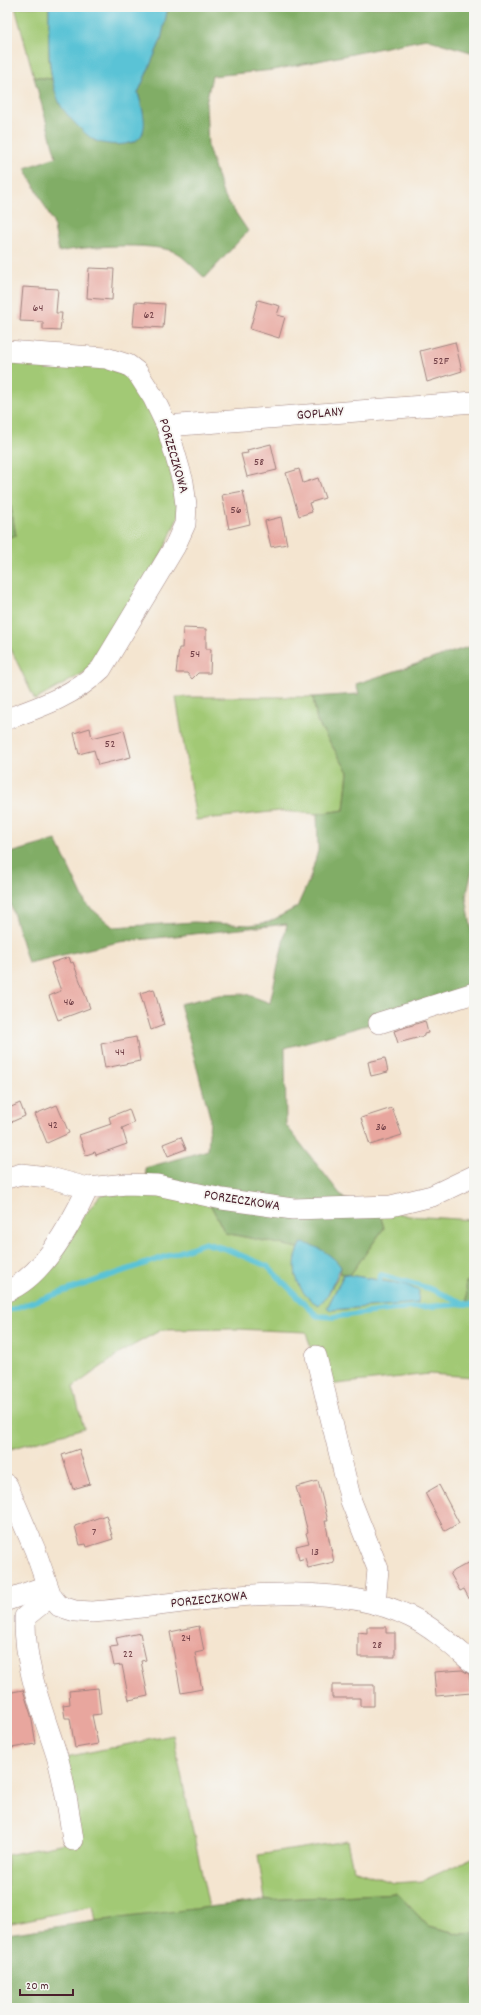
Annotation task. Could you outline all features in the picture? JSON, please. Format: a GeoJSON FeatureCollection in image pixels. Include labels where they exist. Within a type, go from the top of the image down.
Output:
{"type":"FeatureCollection","features":[{"type":"Feature","properties":{"kind":"street","name":"PORZECZKOWA"},"geometry":{"type":"LineString","coordinates":[[7,351],[106,358],[128,365],[137,372],[153,397],[167,426],[183,482],[186,505],[185,524],[175,546],[101,669],[85,684],[62,698],[7,719]]}},
{"type":"Feature","properties":{"kind":"street","name":"GOPLANY"},"geometry":{"type":"LineString","coordinates":[[167,426],[474,402]]}},
{"type":"Feature","properties":{"kind":"street"},"geometry":{"type":"LineString","coordinates":[[379,1023],[474,993]]}},
{"type":"Feature","properties":{"kind":"street","name":"PORZECZKOWA"},"geometry":{"type":"LineString","coordinates":[[7,1178],[21,1174],[48,1177],[88,1188],[126,1184],[157,1185],[222,1199],[293,1209],[383,1206],[432,1196],[474,1176]]}},
{"type":"Feature","properties":{"kind":"street"},"geometry":{"type":"LineString","coordinates":[[7,1291],[32,1275],[45,1259],[80,1206],[88,1188]]}},
{"type":"Feature","properties":{"kind":"street"},"geometry":{"type":"LineString","coordinates":[[316,1356],[351,1501],[378,1569],[375,1604]]}},
{"type":"Feature","properties":{"kind":"street"},"geometry":{"type":"LineString","coordinates":[[7,1485],[35,1550],[49,1591]]}},
{"type":"Feature","properties":{"kind":"street","name":"PORZECZKOWA"},"geometry":{"type":"LineString","coordinates":[[49,1591],[59,1606],[75,1611],[92,1612],[190,1601],[280,1594],[313,1594],[375,1604],[411,1617],[439,1636],[474,1664]]}},
{"type":"Feature","properties":{"kind":"street"},"geometry":{"type":"LineString","coordinates":[[7,1600],[49,1591]]}},
{"type":"Feature","properties":{"kind":"street"},"geometry":{"type":"LineString","coordinates":[[49,1591],[25,1617],[24,1633],[30,1674],[61,1770],[73,1840]]}},
{"type":"Feature","properties":{"kind":"green space"},"geometry":{"type":"Polygon","coordinates":[[[15,7],[49,7],[49,60],[52,79],[34,77],[15,7]]]}},
{"type":"Feature","properties":{"kind":"green space"},"geometry":{"type":"Polygon","coordinates":[[[168,7],[474,7],[474,53],[426,39],[274,70],[212,76],[206,103],[208,147],[223,194],[248,231],[205,278],[178,254],[164,249],[118,246],[85,248],[59,252],[53,222],[25,168],[56,157],[34,77],[52,79],[60,104],[69,117],[95,141],[116,145],[135,142],[143,133],[143,112],[138,93],[161,40],[168,7]]]}},
{"type":"Feature","properties":{"kind":"green space"},"geometry":{"type":"Polygon","coordinates":[[[7,358],[103,366],[129,377],[150,404],[167,451],[179,515],[162,554],[106,646],[87,671],[35,700],[7,641],[7,537],[16,536],[7,484],[7,358]]]}},
{"type":"Feature","properties":{"kind":"green space"},"geometry":{"type":"Polygon","coordinates":[[[7,484],[16,536],[7,537],[7,484]]]}},
{"type":"Feature","properties":{"kind":"green space"},"geometry":{"type":"Polygon","coordinates":[[[474,645],[474,862],[466,897],[474,944],[474,995],[285,1048],[286,1125],[344,1199],[378,1208],[384,1228],[350,1275],[340,1273],[341,1267],[302,1243],[299,1248],[225,1233],[206,1196],[147,1180],[145,1168],[208,1150],[210,1117],[180,1004],[219,995],[246,994],[270,1003],[287,924],[119,942],[28,963],[7,892],[7,854],[56,840],[86,904],[113,927],[194,922],[250,925],[269,922],[297,907],[310,878],[318,850],[317,814],[344,810],[348,772],[317,721],[313,697],[359,694],[356,684],[474,645]]]}},
{"type":"Feature","properties":{"kind":"green space"},"geometry":{"type":"Polygon","coordinates":[[[176,697],[313,697],[317,721],[348,772],[344,810],[317,814],[280,811],[196,820],[176,697]]]}},
{"type":"Feature","properties":{"kind":"green space"},"geometry":{"type":"Polygon","coordinates":[[[101,1194],[206,1196],[225,1233],[299,1248],[296,1258],[296,1277],[327,1296],[340,1273],[344,1274],[327,1308],[331,1310],[418,1302],[406,1285],[350,1275],[384,1228],[378,1208],[409,1216],[474,1220],[474,1279],[466,1282],[467,1302],[474,1303],[474,1377],[429,1374],[327,1385],[311,1349],[306,1332],[235,1329],[161,1330],[125,1350],[73,1387],[84,1428],[7,1450],[7,1295],[31,1285],[101,1194]]]}},
{"type":"Feature","properties":{"kind":"green space"},"geometry":{"type":"Polygon","coordinates":[[[474,1279],[474,1303],[467,1302],[466,1282],[474,1279]]]}},
{"type":"Feature","properties":{"kind":"green space"},"geometry":{"type":"Polygon","coordinates":[[[173,1735],[209,1908],[96,1921],[93,1906],[7,1924],[7,1855],[79,1840],[66,1757],[173,1735]]]}},
{"type":"Feature","properties":{"kind":"green space"},"geometry":{"type":"Polygon","coordinates":[[[347,1841],[353,1869],[394,1883],[422,1881],[474,1857],[474,1933],[461,1934],[428,1926],[397,1893],[265,1900],[258,1855],[347,1841]]]}},
{"type":"Feature","properties":{"kind":"green space"},"geometry":{"type":"Polygon","coordinates":[[[397,1893],[428,1926],[461,1934],[474,1933],[474,2008],[7,2008],[7,1934],[96,1921],[265,1900],[397,1893]]]}},
{"type":"Feature","properties":{"kind":"water"},"geometry":{"type":"Polygon","coordinates":[[[49,7],[168,7],[161,40],[138,93],[143,112],[144,127],[140,137],[135,141],[115,145],[96,141],[82,130],[62,108],[52,80],[50,68],[49,7]]]}},
{"type":"Feature","properties":{"kind":"water"},"geometry":{"type":"Polygon","coordinates":[[[302,1243],[324,1251],[341,1267],[327,1296],[319,1305],[305,1294],[297,1278],[295,1269],[296,1260],[302,1243]]]}},
{"type":"Feature","properties":{"kind":"water"},"geometry":{"type":"Polygon","coordinates":[[[344,1274],[406,1285],[419,1291],[418,1303],[331,1310],[327,1308],[344,1274]]]}},
{"type":"Feature","properties":{"kind":"building"},"geometry":{"type":"Polygon","coordinates":[[[89,268],[114,269],[112,300],[87,298],[89,268]]]}},
{"type":"Feature","properties":{"kind":"building"},"geometry":{"type":"Polygon","coordinates":[[[23,287],[58,289],[56,313],[62,313],[60,331],[43,330],[43,322],[20,321],[23,287]]]}},
{"type":"Feature","properties":{"kind":"building"},"geometry":{"type":"Polygon","coordinates":[[[258,300],[280,306],[277,315],[285,317],[279,338],[250,329],[258,300]]]}},
{"type":"Feature","properties":{"kind":"building"},"geometry":{"type":"Polygon","coordinates":[[[135,302],[165,304],[163,328],[133,326],[135,302]]]}},
{"type":"Feature","properties":{"kind":"building"},"geometry":{"type":"Polygon","coordinates":[[[455,342],[462,371],[427,382],[420,351],[455,342]]]}},
{"type":"Feature","properties":{"kind":"building"},"geometry":{"type":"Polygon","coordinates":[[[271,444],[277,470],[247,477],[241,454],[248,453],[247,450],[271,444]]]}},
{"type":"Feature","properties":{"kind":"building"},"geometry":{"type":"Polygon","coordinates":[[[299,469],[303,483],[318,478],[325,498],[309,503],[312,512],[299,516],[286,473],[299,469]]]}},
{"type":"Feature","properties":{"kind":"building"},"geometry":{"type":"Polygon","coordinates":[[[243,491],[250,524],[229,529],[222,495],[243,491]]]}},
{"type":"Feature","properties":{"kind":"building"},"geometry":{"type":"Polygon","coordinates":[[[281,517],[287,544],[271,547],[265,521],[281,517]]]}},
{"type":"Feature","properties":{"kind":"building"},"geometry":{"type":"Polygon","coordinates":[[[183,628],[206,629],[206,649],[211,649],[210,673],[198,673],[192,679],[187,673],[176,673],[179,648],[182,648],[183,628]]]}},
{"type":"Feature","properties":{"kind":"building"},"geometry":{"type":"Polygon","coordinates":[[[90,728],[92,738],[124,730],[131,757],[98,765],[94,750],[79,754],[74,733],[90,728]]]}},
{"type":"Feature","properties":{"kind":"building"},"geometry":{"type":"Polygon","coordinates":[[[69,957],[71,963],[73,962],[90,1008],[58,1020],[49,996],[61,991],[51,963],[69,957]]]}},
{"type":"Feature","properties":{"kind":"building"},"geometry":{"type":"Polygon","coordinates":[[[154,989],[164,1025],[151,1030],[140,993],[154,989]]]}},
{"type":"Feature","properties":{"kind":"building"},"geometry":{"type":"Polygon","coordinates":[[[425,1021],[428,1033],[424,1034],[424,1036],[398,1043],[394,1031],[425,1021]]]}},
{"type":"Feature","properties":{"kind":"building"},"geometry":{"type":"Polygon","coordinates":[[[136,1037],[140,1061],[105,1068],[101,1044],[136,1037]]]}},
{"type":"Feature","properties":{"kind":"building"},"geometry":{"type":"Polygon","coordinates":[[[385,1058],[388,1072],[371,1076],[368,1062],[385,1058]]]}},
{"type":"Feature","properties":{"kind":"building"},"geometry":{"type":"Polygon","coordinates":[[[20,1103],[25,1116],[7,1124],[7,1109],[20,1103]]]}},
{"type":"Feature","properties":{"kind":"building"},"geometry":{"type":"Polygon","coordinates":[[[57,1105],[69,1133],[47,1143],[35,1114],[57,1105]]]}},
{"type":"Feature","properties":{"kind":"building"},"geometry":{"type":"Polygon","coordinates":[[[392,1108],[402,1135],[370,1145],[361,1118],[392,1108]]]}},
{"type":"Feature","properties":{"kind":"building"},"geometry":{"type":"Polygon","coordinates":[[[129,1109],[134,1123],[122,1128],[127,1144],[96,1155],[95,1152],[86,1155],[79,1135],[111,1124],[109,1117],[129,1109]]]}},
{"type":"Feature","properties":{"kind":"building"},"geometry":{"type":"Polygon","coordinates":[[[181,1137],[186,1149],[168,1156],[163,1144],[181,1137]]]}},
{"type":"Feature","properties":{"kind":"building"},"geometry":{"type":"Polygon","coordinates":[[[79,1449],[90,1484],[73,1489],[62,1455],[79,1449]]]}},
{"type":"Feature","properties":{"kind":"building"},"geometry":{"type":"Polygon","coordinates":[[[318,1481],[328,1521],[325,1521],[334,1562],[308,1568],[305,1558],[299,1560],[296,1546],[309,1543],[306,1533],[308,1532],[296,1487],[318,1481]]]}},
{"type":"Feature","properties":{"kind":"building"},"geometry":{"type":"Polygon","coordinates":[[[439,1485],[459,1523],[445,1531],[425,1493],[439,1485]]]}},
{"type":"Feature","properties":{"kind":"building"},"geometry":{"type":"Polygon","coordinates":[[[106,1515],[113,1539],[87,1547],[86,1544],[80,1545],[75,1526],[106,1515]]]}},
{"type":"Feature","properties":{"kind":"building"},"geometry":{"type":"Polygon","coordinates":[[[474,1560],[474,1608],[464,1589],[460,1591],[450,1573],[474,1560]]]}},
{"type":"Feature","properties":{"kind":"building"},"geometry":{"type":"Polygon","coordinates":[[[199,1626],[204,1651],[195,1653],[202,1689],[181,1693],[170,1632],[199,1626]]]}},
{"type":"Feature","properties":{"kind":"building"},"geometry":{"type":"Polygon","coordinates":[[[367,1627],[386,1627],[386,1633],[395,1633],[395,1657],[358,1657],[358,1632],[367,1633],[367,1627]]]}},
{"type":"Feature","properties":{"kind":"building"},"geometry":{"type":"Polygon","coordinates":[[[140,1633],[146,1660],[141,1661],[148,1696],[129,1700],[122,1665],[114,1666],[110,1647],[118,1646],[116,1638],[140,1633]]]}},
{"type":"Feature","properties":{"kind":"building"},"geometry":{"type":"Polygon","coordinates":[[[462,1670],[469,1674],[471,1693],[436,1696],[434,1672],[462,1670]]]}},
{"type":"Feature","properties":{"kind":"building"},"geometry":{"type":"Polygon","coordinates":[[[332,1685],[374,1685],[374,1706],[360,1706],[360,1698],[332,1698],[332,1685]]]}},
{"type":"Feature","properties":{"kind":"building"},"geometry":{"type":"Polygon","coordinates":[[[98,1688],[101,1714],[92,1715],[98,1744],[75,1748],[70,1718],[65,1718],[63,1705],[70,1704],[69,1691],[98,1688]]]}},
{"type":"Feature","properties":{"kind":"building"},"geometry":{"type":"Polygon","coordinates":[[[23,1690],[31,1715],[36,1744],[11,1748],[7,1726],[7,1693],[23,1690]]]}},
{"type":"Feature","properties":{"kind":"waterway"},"geometry":{"type":"LineString","coordinates":[[7,1311],[205,1243],[226,1249],[267,1266],[317,1316],[333,1317],[406,1308],[466,1304]]}},
{"type":"Feature","properties":{"kind":"waterway"},"geometry":{"type":"LineString","coordinates":[[379,1281],[381,1275],[428,1288],[466,1304],[474,1305]]}}]}
